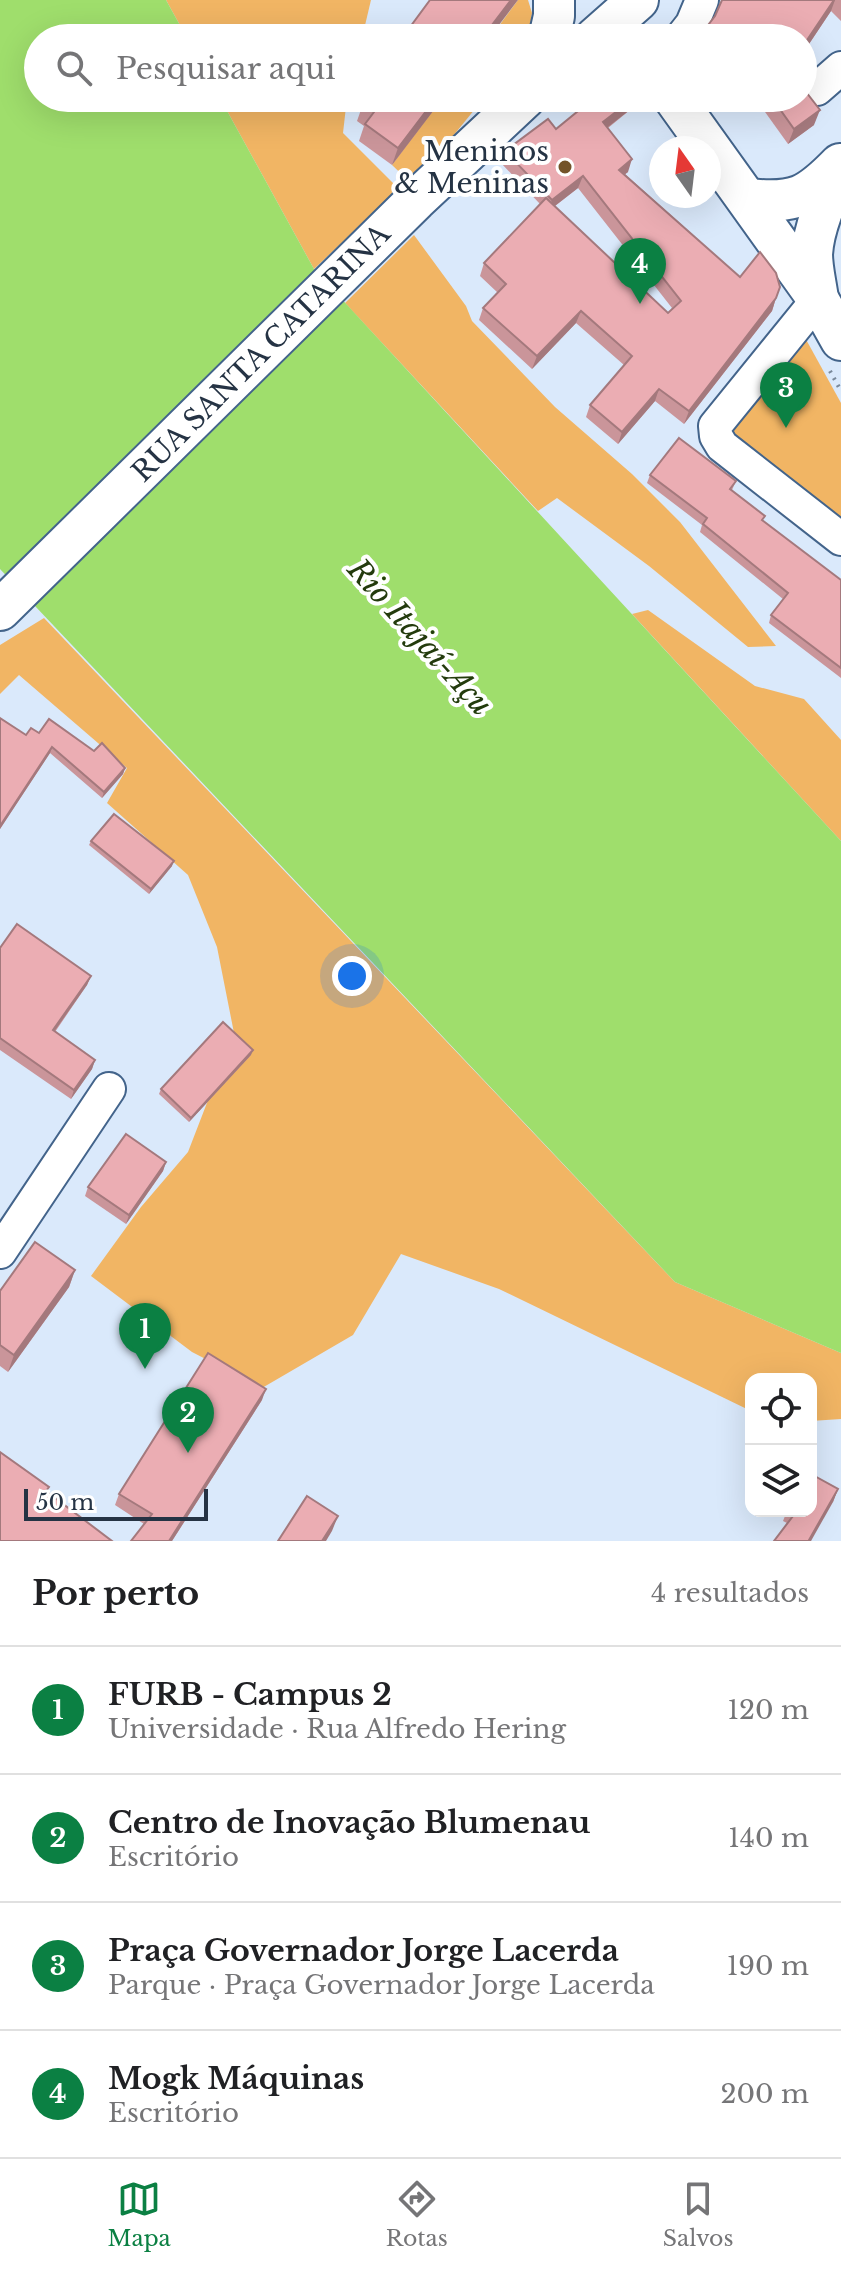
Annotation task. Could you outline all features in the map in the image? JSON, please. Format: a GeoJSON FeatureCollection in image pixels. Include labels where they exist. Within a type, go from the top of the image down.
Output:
{"type":"FeatureCollection","features":[{"type":"Feature","properties":{"kind":"main road"},"geometry":{"type":"LineString","coordinates":[[552,24],[554,0]]}},
{"type":"Feature","properties":{"kind":"main road","name":"RUA SANTA CATARINA"},"geometry":{"type":"LineString","coordinates":[[0,610],[416,200],[510,112]]}},
{"type":"Feature","properties":{"kind":"main road"},"geometry":{"type":"LineString","coordinates":[[684,112],[818,299],[841,340]]}},
{"type":"Feature","properties":{"kind":"main road"},"geometry":{"type":"LineString","coordinates":[[748,199],[785,201],[815,189],[841,166]]}},
{"type":"Feature","properties":{"kind":"main road"},"geometry":{"type":"LineString","coordinates":[[818,299],[812,254],[825,204],[841,166]]}},
{"type":"Feature","properties":{"kind":"street"},"geometry":{"type":"LineString","coordinates":[[692,24],[702,0]]}},
{"type":"Feature","properties":{"kind":"street"},"geometry":{"type":"LineString","coordinates":[[817,89],[841,68]]}},
{"type":"Feature","properties":{"kind":"street"},"geometry":{"type":"LineString","coordinates":[[818,299],[715,426],[722,446],[841,539]]}},
{"type":"Feature","properties":{"kind":"street"},"geometry":{"type":"LineString","coordinates":[[0,1252],[109,1089]]}},
{"type":"Feature","properties":{"kind":"shaded area"},"geometry":{"type":"Polygon","coordinates":[[[166,0],[371,0],[365,24],[179,24],[166,0]]]}},
{"type":"Feature","properties":{"kind":"shaded area"},"geometry":{"type":"Polygon","coordinates":[[[518,0],[528,0],[532,13],[530,24],[500,24],[518,0]]]}},
{"type":"Feature","properties":{"kind":"shaded area"},"geometry":{"type":"Polygon","coordinates":[[[228,112],[345,112],[343,133],[399,189],[314,269],[228,112]]]}},
{"type":"Feature","properties":{"kind":"shaded area"},"geometry":{"type":"Polygon","coordinates":[[[431,112],[473,112],[413,185],[392,165],[431,112]]]}},
{"type":"Feature","properties":{"kind":"shaded area"},"geometry":{"type":"Polygon","coordinates":[[[414,235],[466,306],[472,321],[555,407],[632,474],[680,522],[776,646],[748,647],[649,566],[557,498],[538,511],[345,303],[414,235]]]}},
{"type":"Feature","properties":{"kind":"shaded area"},"geometry":{"type":"Polygon","coordinates":[[[803,334],[841,403],[841,522],[728,433],[803,334]]]}},
{"type":"Feature","properties":{"kind":"shaded area"},"geometry":{"type":"Polygon","coordinates":[[[648,610],[755,686],[804,699],[841,740],[841,841],[632,614],[648,610]]]}},
{"type":"Feature","properties":{"kind":"shaded area"},"geometry":{"type":"Polygon","coordinates":[[[44,618],[675,1282],[841,1353],[841,1419],[817,1421],[817,1373],[745,1373],[745,1408],[499,1289],[401,1254],[353,1335],[262,1388],[192,1352],[91,1276],[141,1207],[188,1152],[234,1033],[217,947],[188,875],[107,803],[127,768],[19,675],[0,694],[0,645],[44,618]]]}},
{"type":"Feature","properties":{"kind":"water","name":"Rio Itajaí-Açu"},"geometry":{"type":"Polygon","coordinates":[[[0,0],[166,0],[179,24],[24,24],[24,112],[228,112],[314,269],[841,841],[841,1353],[675,1282],[0,569],[0,0]]]}},
{"type":"Feature","properties":{"kind":"building"},"geometry":{"type":"Polygon","coordinates":[[[430,0],[511,0],[493,24],[412,24],[430,0]]]}},
{"type":"Feature","properties":{"kind":"building"},"geometry":{"type":"Polygon","coordinates":[[[722,0],[834,0],[817,25],[709,24],[722,0]]]}},
{"type":"Feature","properties":{"kind":"building"},"geometry":{"type":"Polygon","coordinates":[[[817,106],[820,110],[794,129],[782,112],[817,112],[817,106]]]}},
{"type":"Feature","properties":{"kind":"building"},"geometry":{"type":"Polygon","coordinates":[[[374,112],[425,112],[398,148],[365,124],[374,112]]]}},
{"type":"Feature","properties":{"kind":"building"},"geometry":{"type":"Polygon","coordinates":[[[577,112],[616,112],[603,122],[632,159],[619,170],[649,197],[649,208],[662,208],[740,277],[760,252],[776,273],[780,287],[776,298],[689,411],[659,389],[622,432],[590,405],[632,356],[581,311],[537,356],[483,308],[506,284],[484,263],[546,198],[668,313],[681,301],[583,176],[552,200],[505,151],[548,119],[556,129],[577,112]]]}},
{"type":"Feature","properties":{"kind":"building"},"geometry":{"type":"Polygon","coordinates":[[[679,438],[736,481],[730,489],[765,516],[762,520],[841,580],[841,668],[771,615],[788,593],[703,524],[707,518],[650,475],[679,438]]]}},
{"type":"Feature","properties":{"kind":"building"},"geometry":{"type":"Polygon","coordinates":[[[0,718],[26,735],[31,728],[39,733],[49,719],[94,751],[102,743],[125,768],[104,792],[52,747],[0,826],[0,718]]]}},
{"type":"Feature","properties":{"kind":"building"},"geometry":{"type":"Polygon","coordinates":[[[114,814],[174,861],[151,889],[91,841],[114,814]]]}},
{"type":"Feature","properties":{"kind":"building"},"geometry":{"type":"Polygon","coordinates":[[[17,924],[91,976],[53,1030],[95,1060],[74,1090],[0,1038],[0,948],[17,924]]]}},
{"type":"Feature","properties":{"kind":"building"},"geometry":{"type":"Polygon","coordinates":[[[223,1022],[253,1050],[191,1118],[161,1089],[223,1022]]]}},
{"type":"Feature","properties":{"kind":"building"},"geometry":{"type":"Polygon","coordinates":[[[126,1134],[166,1162],[129,1215],[88,1187],[126,1134]]]}},
{"type":"Feature","properties":{"kind":"building"},"geometry":{"type":"Polygon","coordinates":[[[35,1242],[75,1270],[14,1355],[0,1345],[0,1291],[35,1242]]]}},
{"type":"Feature","properties":{"kind":"building"},"geometry":{"type":"Polygon","coordinates":[[[208,1353],[266,1389],[169,1541],[131,1541],[152,1514],[119,1494],[208,1353]]]}},
{"type":"Feature","properties":{"kind":"building"},"geometry":{"type":"Polygon","coordinates":[[[0,1452],[49,1487],[46,1491],[112,1541],[0,1541],[0,1452]]]}},
{"type":"Feature","properties":{"kind":"building"},"geometry":{"type":"Polygon","coordinates":[[[817,1477],[838,1489],[810,1541],[774,1541],[792,1517],[817,1517],[817,1477]]]}},
{"type":"Feature","properties":{"kind":"building"},"geometry":{"type":"Polygon","coordinates":[[[307,1496],[338,1516],[322,1541],[278,1541],[307,1496]]]}},
{"type":"Feature","properties":{"kind":"place","name":"Meninos & Meninas"},"geometry":{"type":"Point","coordinates":[565,167]}},
{"type":"Feature","properties":{"kind":"place","name":"Mogk Máquinas"},"geometry":{"type":"Point","coordinates":[640,304]}},
{"type":"Feature","properties":{"kind":"place","name":"Praça Governador Jorge Lacerda"},"geometry":{"type":"Point","coordinates":[786,428]}},
{"type":"Feature","properties":{"kind":"place","name":"FURB - Campus 2"},"geometry":{"type":"Point","coordinates":[145,1369]}},
{"type":"Feature","properties":{"kind":"place","name":"Centro de Inovação Blumenau"},"geometry":{"type":"Point","coordinates":[188,1453]}}]}
